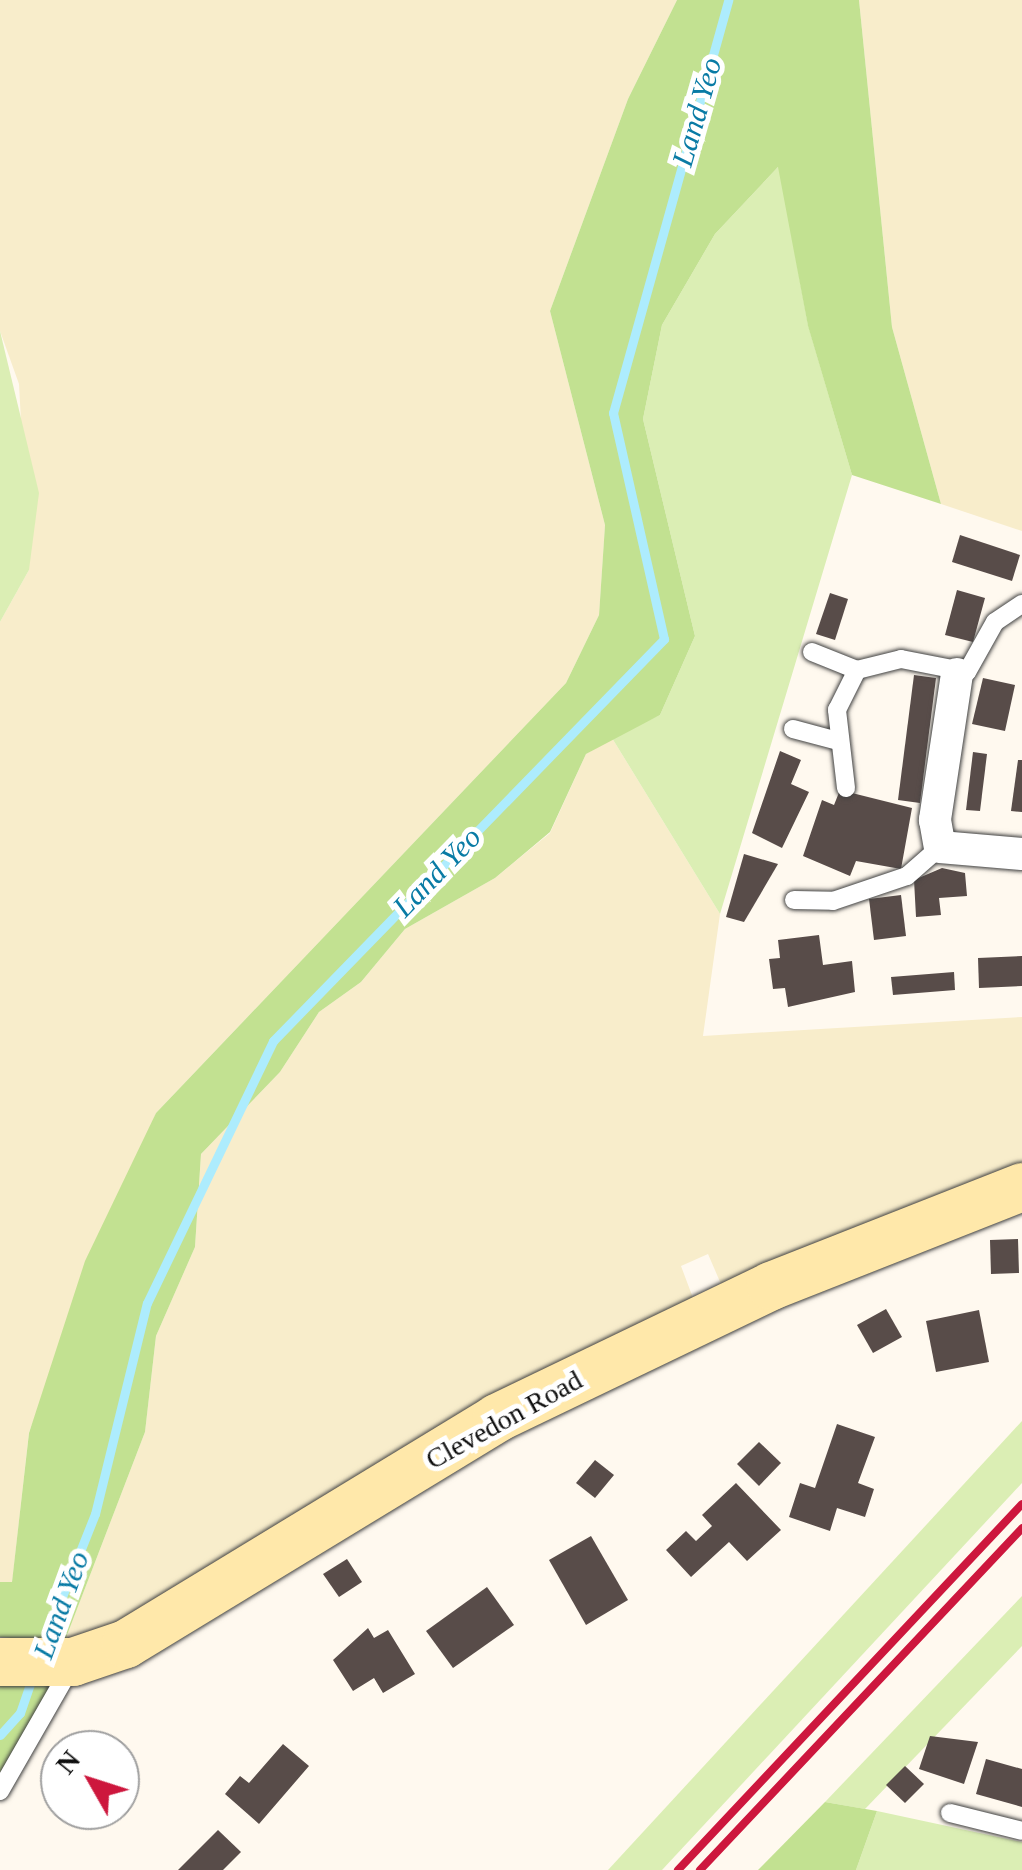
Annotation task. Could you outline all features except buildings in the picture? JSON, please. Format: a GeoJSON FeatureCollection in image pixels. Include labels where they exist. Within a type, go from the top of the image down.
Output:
{"type":"FeatureCollection","features":[{"type":"Feature","properties":{"kind":"main road","name":"Clevedon Road"},"geometry":{"type":"LineString","coordinates":[[37,1663],[126,1644],[497,1418],[771,1286],[1022,1187]]}},
{"type":"Feature","properties":{"kind":"street"},"geometry":{"type":"LineString","coordinates":[[957,674],[935,820],[940,847],[1022,854]]}},
{"type":"Feature","properties":{"kind":"lane"},"geometry":{"type":"LineString","coordinates":[[812,652],[857,670],[901,659],[957,674],[978,663],[995,622],[1022,604]]}},
{"type":"Feature","properties":{"kind":"lane"},"geometry":{"type":"LineString","coordinates":[[846,788],[838,741],[838,710],[857,670]]}},
{"type":"Feature","properties":{"kind":"lane"},"geometry":{"type":"LineString","coordinates":[[792,729],[838,741]]}},
{"type":"Feature","properties":{"kind":"lane"},"geometry":{"type":"LineString","coordinates":[[794,900],[833,902],[907,876],[940,847]]}},
{"type":"Feature","properties":{"kind":"lane"},"geometry":{"type":"LineString","coordinates":[[0,1791],[37,1663]]}},
{"type":"Feature","properties":{"kind":"lane"},"geometry":{"type":"LineString","coordinates":[[950,1814],[1022,1831]]}},
{"type":"Feature","properties":{"kind":"shaded area"},"geometry":{"type":"Polygon","coordinates":[[[0,0],[677,0],[628,99],[550,311],[605,525],[599,615],[566,683],[156,1113],[29,1432],[12,1583],[0,1582],[0,622],[29,570],[19,384],[0,331],[0,0]]]}},
{"type":"Feature","properties":{"kind":"shaded area"},"geometry":{"type":"Polygon","coordinates":[[[859,0],[1022,0],[1022,531],[941,504],[892,327],[859,0]]]}},
{"type":"Feature","properties":{"kind":"shaded area"},"geometry":{"type":"Polygon","coordinates":[[[612,738],[720,914],[703,1036],[1022,1017],[1022,1169],[724,1291],[708,1254],[681,1266],[696,1306],[136,1618],[64,1643],[145,1432],[156,1336],[195,1247],[201,1154],[280,1072],[319,1012],[361,982],[405,929],[495,878],[550,833],[586,754],[612,738]]]}},
{"type":"Feature","properties":{"kind":"green space"},"geometry":{"type":"Polygon","coordinates":[[[677,0],[859,0],[892,327],[941,504],[852,475],[808,326],[778,167],[715,234],[662,325],[643,419],[695,636],[660,715],[586,754],[550,832],[495,878],[405,929],[361,982],[319,1012],[280,1072],[201,1154],[195,1247],[156,1336],[145,1432],[64,1643],[0,1637],[0,1582],[12,1582],[29,1433],[85,1261],[156,1113],[566,683],[599,615],[605,525],[550,311],[628,99],[677,0]]]}},
{"type":"Feature","properties":{"kind":"green space"},"geometry":{"type":"Polygon","coordinates":[[[779,166],[808,325],[852,475],[720,914],[612,738],[660,715],[695,636],[643,419],[662,325],[715,234],[779,166]]]}},
{"type":"Feature","properties":{"kind":"green space"},"geometry":{"type":"Polygon","coordinates":[[[0,331],[39,493],[29,570],[0,622],[0,331]]]}},
{"type":"Feature","properties":{"kind":"green space"},"geometry":{"type":"Polygon","coordinates":[[[1022,1421],[1022,1483],[662,1870],[608,1870],[1022,1421]]]}},
{"type":"Feature","properties":{"kind":"green space"},"geometry":{"type":"Polygon","coordinates":[[[1022,1596],[1022,1646],[865,1809],[825,1802],[1022,1596]]]}},
{"type":"Feature","properties":{"kind":"green space"},"geometry":{"type":"Polygon","coordinates":[[[0,1672],[58,1675],[0,1773],[0,1672]]]}},
{"type":"Feature","properties":{"kind":"green space"},"geometry":{"type":"Polygon","coordinates":[[[825,1802],[877,1811],[856,1870],[758,1870],[825,1802]]]}},
{"type":"Feature","properties":{"kind":"green space"},"geometry":{"type":"Polygon","coordinates":[[[877,1811],[1022,1842],[1022,1870],[856,1870],[877,1811]]]}},
{"type":"Feature","properties":{"kind":"waterway","name":"Land Yeo"},"geometry":{"type":"LineString","coordinates":[[42,1647],[95,1514],[147,1303],[273,1041],[664,639],[613,413],[728,0]]}},
{"type":"Feature","properties":{"kind":"waterway","name":"Land Yeo"},"geometry":{"type":"LineString","coordinates":[[0,1735],[20,1713],[33,1676]]}},
{"type":"Feature","properties":{"kind":"railway"},"geometry":{"type":"LineString","coordinates":[[678,1870],[1022,1504]]}},
{"type":"Feature","properties":{"kind":"railway"},"geometry":{"type":"LineString","coordinates":[[700,1870],[1022,1528]]}}]}
